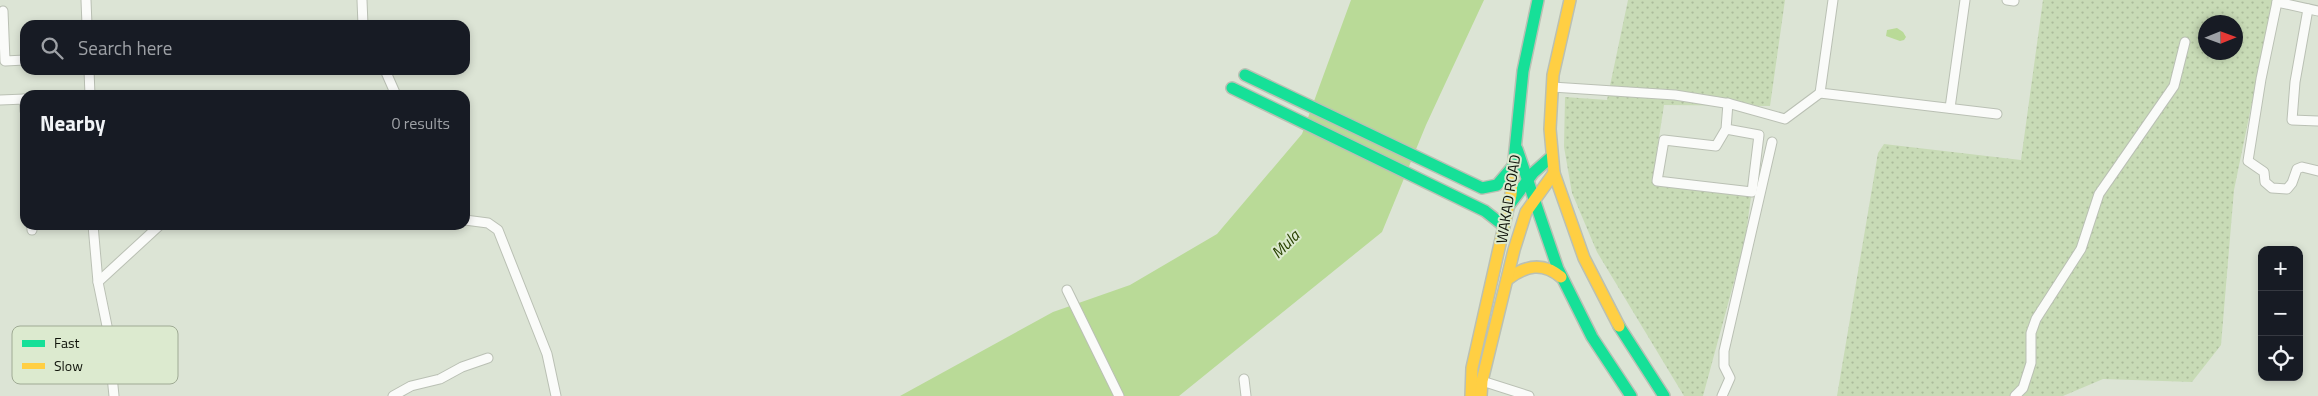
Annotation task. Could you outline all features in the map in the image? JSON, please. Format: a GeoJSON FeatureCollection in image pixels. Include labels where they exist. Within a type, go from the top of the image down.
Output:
{"type":"FeatureCollection","features":[{"type":"Feature","properties":{"kind":"main road","name":"WAKAD ROAD"},"geometry":{"type":"LineString","coordinates":[[1471,396],[1472,368],[1508,206],[1523,71],[1538,0]]}},
{"type":"Feature","properties":{"kind":"main road"},"geometry":{"type":"LineString","coordinates":[[1570,0],[1560,40],[1552,87],[1550,129],[1551,157],[1554,173],[1584,258],[1599,290],[1616,323],[1664,396]]}},
{"type":"Feature","properties":{"kind":"main road"},"geometry":{"type":"LineString","coordinates":[[1245,75],[1482,188],[1492,189],[1502,182],[1514,165]]}},
{"type":"Feature","properties":{"kind":"main road"},"geometry":{"type":"LineString","coordinates":[[1232,88],[1485,211],[1504,226]]}},
{"type":"Feature","properties":{"kind":"main road"},"geometry":{"type":"LineString","coordinates":[[1516,146],[1562,277],[1592,337],[1631,396]]}},
{"type":"Feature","properties":{"kind":"main road"},"geometry":{"type":"LineString","coordinates":[[1508,206],[1539,164],[1551,157]]}},
{"type":"Feature","properties":{"kind":"main road","name":"WAKAD ROAD"},"geometry":{"type":"LineString","coordinates":[[1481,396],[1482,381],[1514,250],[1526,212],[1554,173]]}},
{"type":"Feature","properties":{"kind":"main road"},"geometry":{"type":"LineString","coordinates":[[1508,279],[1520,270],[1535,265],[1547,266],[1562,277]]}},
{"type":"Feature","properties":{"kind":"street"},"geometry":{"type":"LineString","coordinates":[[86,0],[87,20]]}},
{"type":"Feature","properties":{"kind":"street"},"geometry":{"type":"LineString","coordinates":[[362,0],[363,20]]}},
{"type":"Feature","properties":{"kind":"street"},"geometry":{"type":"LineString","coordinates":[[1820,93],[1833,0]]}},
{"type":"Feature","properties":{"kind":"street"},"geometry":{"type":"LineString","coordinates":[[1950,108],[1965,0]]}},
{"type":"Feature","properties":{"kind":"street"},"geometry":{"type":"LineString","coordinates":[[2318,11],[2278,1],[2261,79],[2248,161],[2264,172],[2265,182],[2272,188],[2287,189],[2291,186],[2297,169],[2302,167],[2318,171]]}},
{"type":"Feature","properties":{"kind":"street"},"geometry":{"type":"LineString","coordinates":[[2308,9],[2295,82],[2292,120],[2318,121]]}},
{"type":"Feature","properties":{"kind":"street"},"geometry":{"type":"LineString","coordinates":[[3,11],[5,61],[20,60]]}},
{"type":"Feature","properties":{"kind":"street"},"geometry":{"type":"LineString","coordinates":[[2015,396],[2023,388],[2030,363],[2031,333],[2036,319],[2081,249],[2099,194],[2174,86],[2185,42]]}},
{"type":"Feature","properties":{"kind":"street"},"geometry":{"type":"LineString","coordinates":[[89,75],[90,90]]}},
{"type":"Feature","properties":{"kind":"street"},"geometry":{"type":"LineString","coordinates":[[387,75],[394,90]]}},
{"type":"Feature","properties":{"kind":"street"},"geometry":{"type":"LineString","coordinates":[[1552,87],[1675,95],[1728,103],[1785,119],[1820,93],[1997,114]]}},
{"type":"Feature","properties":{"kind":"street"},"geometry":{"type":"LineString","coordinates":[[0,100],[20,99]]}},
{"type":"Feature","properties":{"kind":"street"},"geometry":{"type":"LineString","coordinates":[[1726,130],[1760,135],[1752,192],[1657,181],[1664,140],[1716,146],[1726,130],[1728,103]]}},
{"type":"Feature","properties":{"kind":"street"},"geometry":{"type":"LineString","coordinates":[[1722,396],[1730,378],[1724,366],[1724,351],[1772,142]]}},
{"type":"Feature","properties":{"kind":"street"},"geometry":{"type":"LineString","coordinates":[[470,221],[488,223],[498,230],[547,354],[556,396]]}},
{"type":"Feature","properties":{"kind":"street"},"geometry":{"type":"LineString","coordinates":[[93,230],[98,282],[107,326]]}},
{"type":"Feature","properties":{"kind":"street"},"geometry":{"type":"LineString","coordinates":[[98,282],[155,230]]}},
{"type":"Feature","properties":{"kind":"street"},"geometry":{"type":"LineString","coordinates":[[1067,290],[1119,396]]}},
{"type":"Feature","properties":{"kind":"street"},"geometry":{"type":"LineString","coordinates":[[393,396],[412,386],[440,379],[462,367],[488,358]]}},
{"type":"Feature","properties":{"kind":"street"},"geometry":{"type":"LineString","coordinates":[[1244,379],[1246,396]]}},
{"type":"Feature","properties":{"kind":"street"},"geometry":{"type":"LineString","coordinates":[[1482,381],[1529,396]]}},
{"type":"Feature","properties":{"kind":"shaded area"},"geometry":{"type":"Polygon","coordinates":[[[1628,0],[1785,0],[1770,106],[1664,105],[1652,183],[1751,197],[1745,241],[1703,396],[1684,396],[1597,252],[1572,193],[1564,147],[1565,97],[1607,100],[1628,0]]]}},
{"type":"Feature","properties":{"kind":"shaded area"},"geometry":{"type":"Polygon","coordinates":[[[2043,0],[2273,0],[2234,190],[2221,345],[2192,382],[2103,379],[2063,396],[1837,396],[1878,153],[1884,144],[2021,160],[2043,0]]]}},
{"type":"Feature","properties":{"kind":"water","name":"Mula"},"geometry":{"type":"Polygon","coordinates":[[[1351,0],[1484,0],[1426,125],[1382,232],[1179,396],[900,396],[1053,312],[1130,285],[1217,234],[1302,134],[1351,0]]]}},
{"type":"Feature","properties":{"kind":"water"},"geometry":{"type":"Polygon","coordinates":[[[1897,28],[1906,37],[1904,40],[1900,41],[1886,36],[1887,30],[1897,28]]]}},
{"type":"Feature","properties":{"kind":"traffic: fast"},"geometry":{"type":"LineString","coordinates":[[1512,180],[1523,71],[1538,0]]}},
{"type":"Feature","properties":{"kind":"traffic: fast"},"geometry":{"type":"LineString","coordinates":[[1245,75],[1482,188],[1497,185],[1514,165]]}},
{"type":"Feature","properties":{"kind":"traffic: fast"},"geometry":{"type":"LineString","coordinates":[[1232,88],[1485,211],[1504,226]]}},
{"type":"Feature","properties":{"kind":"traffic: fast"},"geometry":{"type":"LineString","coordinates":[[1517,149],[1558,269],[1592,337],[1631,396]]}},
{"type":"Feature","properties":{"kind":"traffic: fast"},"geometry":{"type":"LineString","coordinates":[[1510,204],[1533,173],[1551,157]]}},
{"type":"Feature","properties":{"kind":"traffic: fast"},"geometry":{"type":"LineString","coordinates":[[1619,326],[1664,396]]}},
{"type":"Feature","properties":{"kind":"traffic: slow"},"geometry":{"type":"LineString","coordinates":[[1570,0],[1553,75],[1550,129],[1554,173],[1584,258],[1619,326]]}},
{"type":"Feature","properties":{"kind":"traffic: slow"},"geometry":{"type":"LineString","coordinates":[[1481,396],[1482,381],[1514,250],[1526,212],[1554,173]]}},
{"type":"Feature","properties":{"kind":"traffic: slow"},"geometry":{"type":"LineString","coordinates":[[1471,396],[1472,368],[1511,195],[1512,180]]}},
{"type":"Feature","properties":{"kind":"traffic: slow"},"geometry":{"type":"LineString","coordinates":[[1508,279],[1521,271],[1534,267],[1548,269],[1561,277]]}}]}
